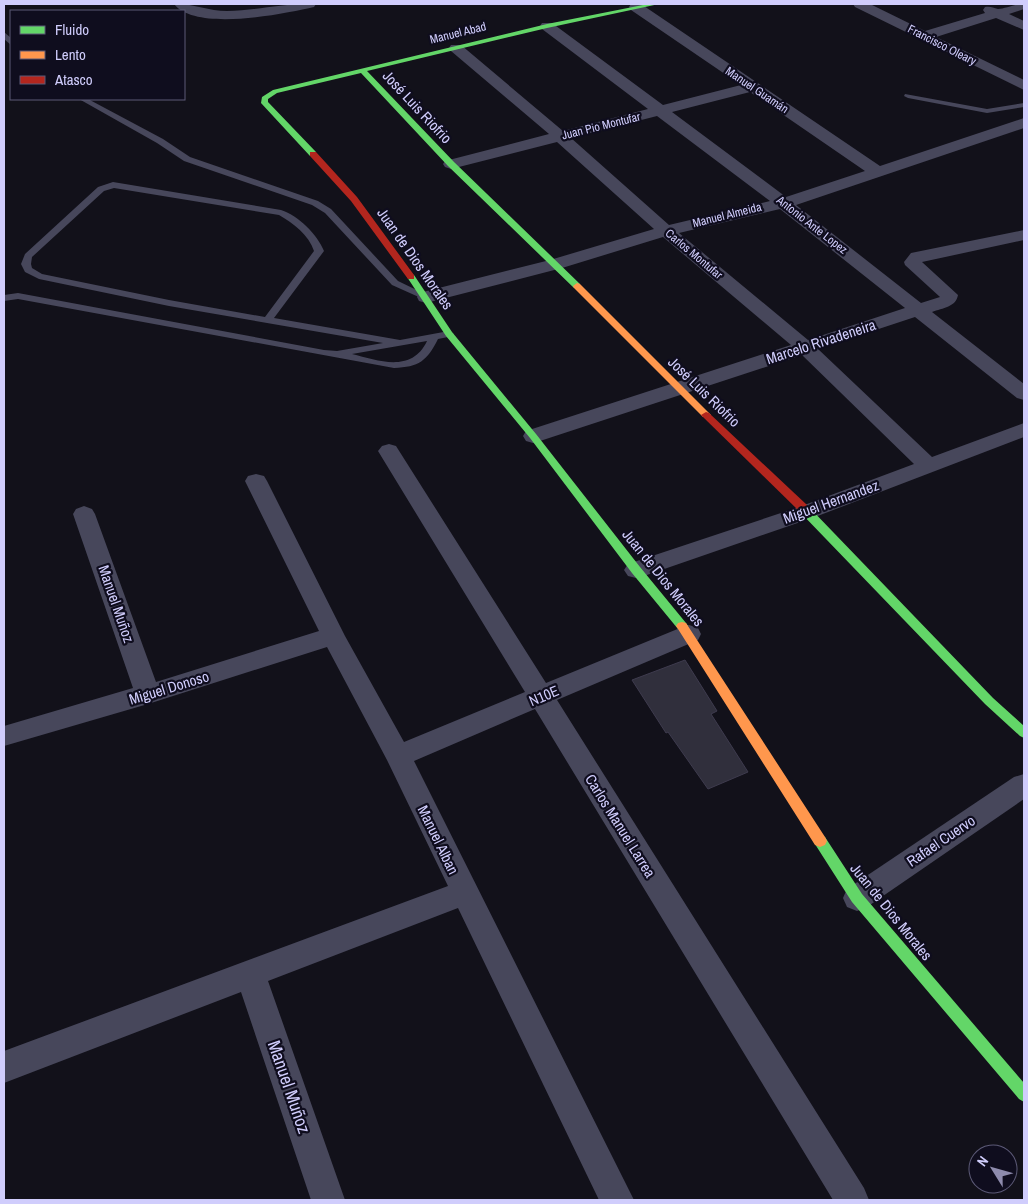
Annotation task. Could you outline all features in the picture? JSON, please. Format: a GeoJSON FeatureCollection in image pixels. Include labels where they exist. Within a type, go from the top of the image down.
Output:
{"type":"FeatureCollection","features":[{"type":"Feature","properties":{"kind":"street"},"geometry":{"type":"LineString","coordinates":[[181,4],[198,12],[220,15],[279,10],[309,4]]}},
{"type":"Feature","properties":{"kind":"street","name":"Manuel Abad"},"geometry":{"type":"LineString","coordinates":[[268,94],[280,89],[363,71],[547,26],[656,4]]}},
{"type":"Feature","properties":{"kind":"street","name":"Francisco Oleary"},"geometry":{"type":"LineString","coordinates":[[860,4],[1024,86]]}},
{"type":"Feature","properties":{"kind":"street"},"geometry":{"type":"LineString","coordinates":[[976,4],[1024,26]]}},
{"type":"Feature","properties":{"kind":"street"},"geometry":{"type":"LineString","coordinates":[[924,36],[1024,6]]}},
{"type":"Feature","properties":{"kind":"street","name":"Manuel Guamán"},"geometry":{"type":"LineString","coordinates":[[636,7],[877,172]]}},
{"type":"Feature","properties":{"kind":"street","name":"Antonio Ante Lopez"},"geometry":{"type":"LineString","coordinates":[[547,26],[662,110],[782,202],[1024,394]]}},
{"type":"Feature","properties":{"kind":"street","name":"Carlos Montufar"},"geometry":{"type":"LineString","coordinates":[[456,48],[560,136],[666,231],[804,347],[928,465]]}},
{"type":"Feature","properties":{"kind":"street","name":"José Luis Riofrio"},"geometry":{"type":"LineString","coordinates":[[363,71],[451,164],[556,264],[678,388],[807,512],[989,701],[1024,733]]}},
{"type":"Feature","properties":{"kind":"street","name":"Juan Pio Montufar"},"geometry":{"type":"LineString","coordinates":[[451,164],[752,87]]}},
{"type":"Feature","properties":{"kind":"street","name":"Juan de Dios Morales"},"geometry":{"type":"LineString","coordinates":[[268,94],[264,98],[265,103],[354,199],[426,297],[449,334],[533,436],[636,570],[689,634],[857,898],[1024,1094]]}},
{"type":"Feature","properties":{"kind":"street","name":"Manuel Almeida"},"geometry":{"type":"LineString","coordinates":[[426,297],[556,264],[666,231],[799,199],[1024,122]]}},
{"type":"Feature","properties":{"kind":"street","name":"Marcelo Rivadeneira"},"geometry":{"type":"LineString","coordinates":[[533,436],[946,301],[949,295],[914,265],[913,262],[917,257],[1024,235]]}},
{"type":"Feature","properties":{"kind":"street","name":"Miguel Hernandez"},"geometry":{"type":"LineString","coordinates":[[636,570],[807,512],[1024,430]]}},
{"type":"Feature","properties":{"kind":"street","name":"Carlos Manuel Larrea"},"geometry":{"type":"LineString","coordinates":[[389,451],[852,1200]]}},
{"type":"Feature","properties":{"kind":"street","name":"Manuel Alban"},"geometry":{"type":"LineString","coordinates":[[256,481],[333,636],[398,756],[617,1200]]}},
{"type":"Feature","properties":{"kind":"street","name":"Manuel Muñoz"},"geometry":{"type":"LineString","coordinates":[[84,514],[148,694]]}},
{"type":"Feature","properties":{"kind":"street","name":"N10E"},"geometry":{"type":"LineString","coordinates":[[398,756],[689,634]]}},
{"type":"Feature","properties":{"kind":"street","name":"Miguel Donoso"},"geometry":{"type":"LineString","coordinates":[[4,736],[148,694],[333,636]]}},
{"type":"Feature","properties":{"kind":"street","name":"Rafael Cuervo"},"geometry":{"type":"LineString","coordinates":[[857,898],[1024,785]]}},
{"type":"Feature","properties":{"kind":"street"},"geometry":{"type":"LineString","coordinates":[[4,1067],[464,893]]}},
{"type":"Feature","properties":{"kind":"street","name":"Manuel Muñoz"},"geometry":{"type":"LineString","coordinates":[[250,974],[328,1200]]}},
{"type":"Feature","properties":{"kind":"lane"},"geometry":{"type":"LineString","coordinates":[[908,96],[987,111],[1024,105]]}},
{"type":"Feature","properties":{"kind":"lane"},"geometry":{"type":"LineString","coordinates":[[85,100],[160,141],[187,159],[315,203],[328,211],[395,283],[426,297]]}},
{"type":"Feature","properties":{"kind":"lane"},"geometry":{"type":"LineString","coordinates":[[268,319],[319,251],[311,238],[294,221],[281,213],[113,185],[106,186],[28,256],[26,264],[28,270],[39,276],[169,303],[401,343]]}},
{"type":"Feature","properties":{"kind":"lane"},"geometry":{"type":"LineString","coordinates":[[4,298],[18,296],[400,366],[415,362],[424,356],[433,338]]}},
{"type":"Feature","properties":{"kind":"lane"},"geometry":{"type":"LineString","coordinates":[[337,354],[449,334]]}},
{"type":"Feature","properties":{"kind":"building"},"geometry":{"type":"Polygon","coordinates":[[[685,660],[717,711],[711,714],[748,772],[708,789],[668,732],[666,733],[632,680],[685,660]]]}},
{"type":"Feature","properties":{"kind":"traffic: fast"},"geometry":{"type":"LineString","coordinates":[[313,154],[265,103],[264,98],[275,91],[547,26],[656,4]]}},
{"type":"Feature","properties":{"kind":"traffic: fast"},"geometry":{"type":"LineString","coordinates":[[363,71],[451,164],[577,286]]}},
{"type":"Feature","properties":{"kind":"traffic: fast"},"geometry":{"type":"LineString","coordinates":[[411,277],[449,334],[533,436],[636,570],[682,626]]}},
{"type":"Feature","properties":{"kind":"traffic: fast"},"geometry":{"type":"LineString","coordinates":[[803,508],[989,701],[1024,733]]}},
{"type":"Feature","properties":{"kind":"traffic: fast"},"geometry":{"type":"LineString","coordinates":[[820,841],[857,898],[1024,1094]]}},
{"type":"Feature","properties":{"kind":"traffic: slow"},"geometry":{"type":"LineString","coordinates":[[577,286],[706,415]]}},
{"type":"Feature","properties":{"kind":"traffic: slow"},"geometry":{"type":"LineString","coordinates":[[682,626],[820,841]]}},
{"type":"Feature","properties":{"kind":"traffic: jam"},"geometry":{"type":"LineString","coordinates":[[313,154],[354,199],[411,277]]}},
{"type":"Feature","properties":{"kind":"traffic: jam"},"geometry":{"type":"LineString","coordinates":[[706,415],[803,508]]}}]}
